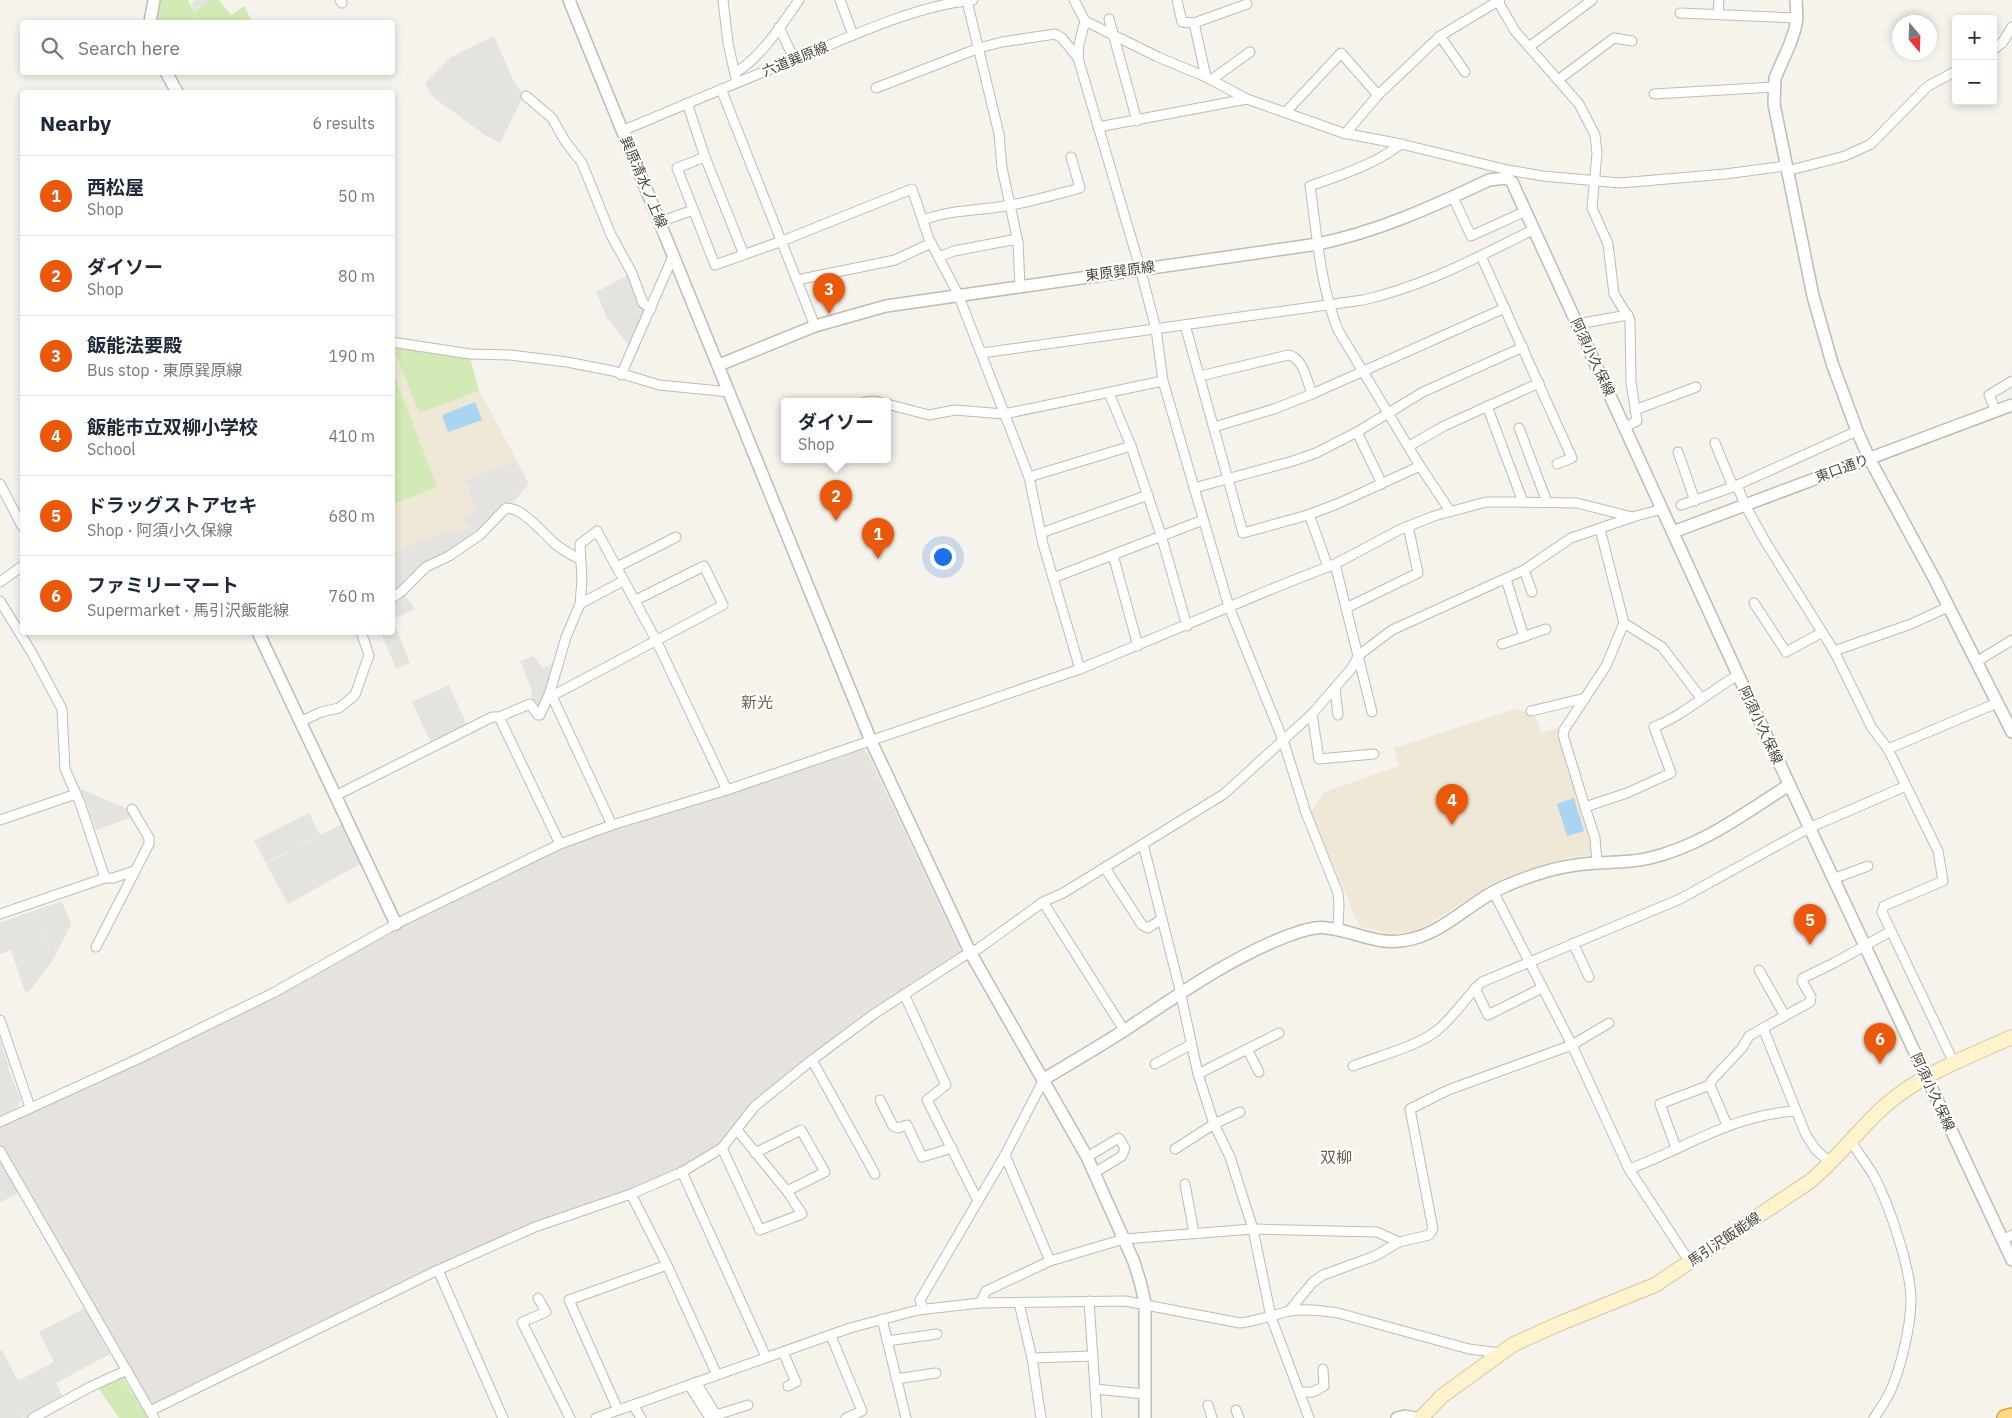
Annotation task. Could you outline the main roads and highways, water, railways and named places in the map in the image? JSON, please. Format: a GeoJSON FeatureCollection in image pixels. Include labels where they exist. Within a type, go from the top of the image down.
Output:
{"type":"FeatureCollection","features":[{"type":"Feature","properties":{"kind":"highway"},"geometry":{"type":"LineString","coordinates":[[2005,1418],[2012,1416]]}},
{"type":"Feature","properties":{"kind":"main road","name":"馬引沢飯能線"},"geometry":{"type":"LineString","coordinates":[[1421,1418],[1442,1396],[1500,1353],[1535,1334],[1656,1285],[1809,1182],[1831,1163],[1887,1104],[1926,1077],[2012,1037]]}},
{"type":"Feature","properties":{"kind":"water"},"geometry":{"type":"Polygon","coordinates":[[[475,402],[482,420],[448,432],[442,415],[475,402]]]}},
{"type":"Feature","properties":{"kind":"water"},"geometry":{"type":"Polygon","coordinates":[[[1574,798],[1584,831],[1567,836],[1557,804],[1574,798]]]}},
{"type":"Feature","properties":{"kind":"place","name":"飯能法要殿"},"geometry":{"type":"Point","coordinates":[829,314]}},
{"type":"Feature","properties":{"kind":"place","name":"ダイソー"},"geometry":{"type":"Point","coordinates":[836,521]}},
{"type":"Feature","properties":{"kind":"place","name":"西松屋"},"geometry":{"type":"Point","coordinates":[878,559]}},
{"type":"Feature","properties":{"kind":"place","name":"飯能市立双柳小学校"},"geometry":{"type":"Point","coordinates":[1452,825]}},
{"type":"Feature","properties":{"kind":"place","name":"ドラッグストアセキ"},"geometry":{"type":"Point","coordinates":[1810,945]}},
{"type":"Feature","properties":{"kind":"place","name":"ファミリーマート"},"geometry":{"type":"Point","coordinates":[1880,1064]}},
{"type":"Feature","properties":{"kind":"district","name":"新光"},"geometry":{"type":"Point","coordinates":[757,702]}},
{"type":"Feature","properties":{"kind":"district","name":"双柳"},"geometry":{"type":"Point","coordinates":[1336,1157]}}]}
